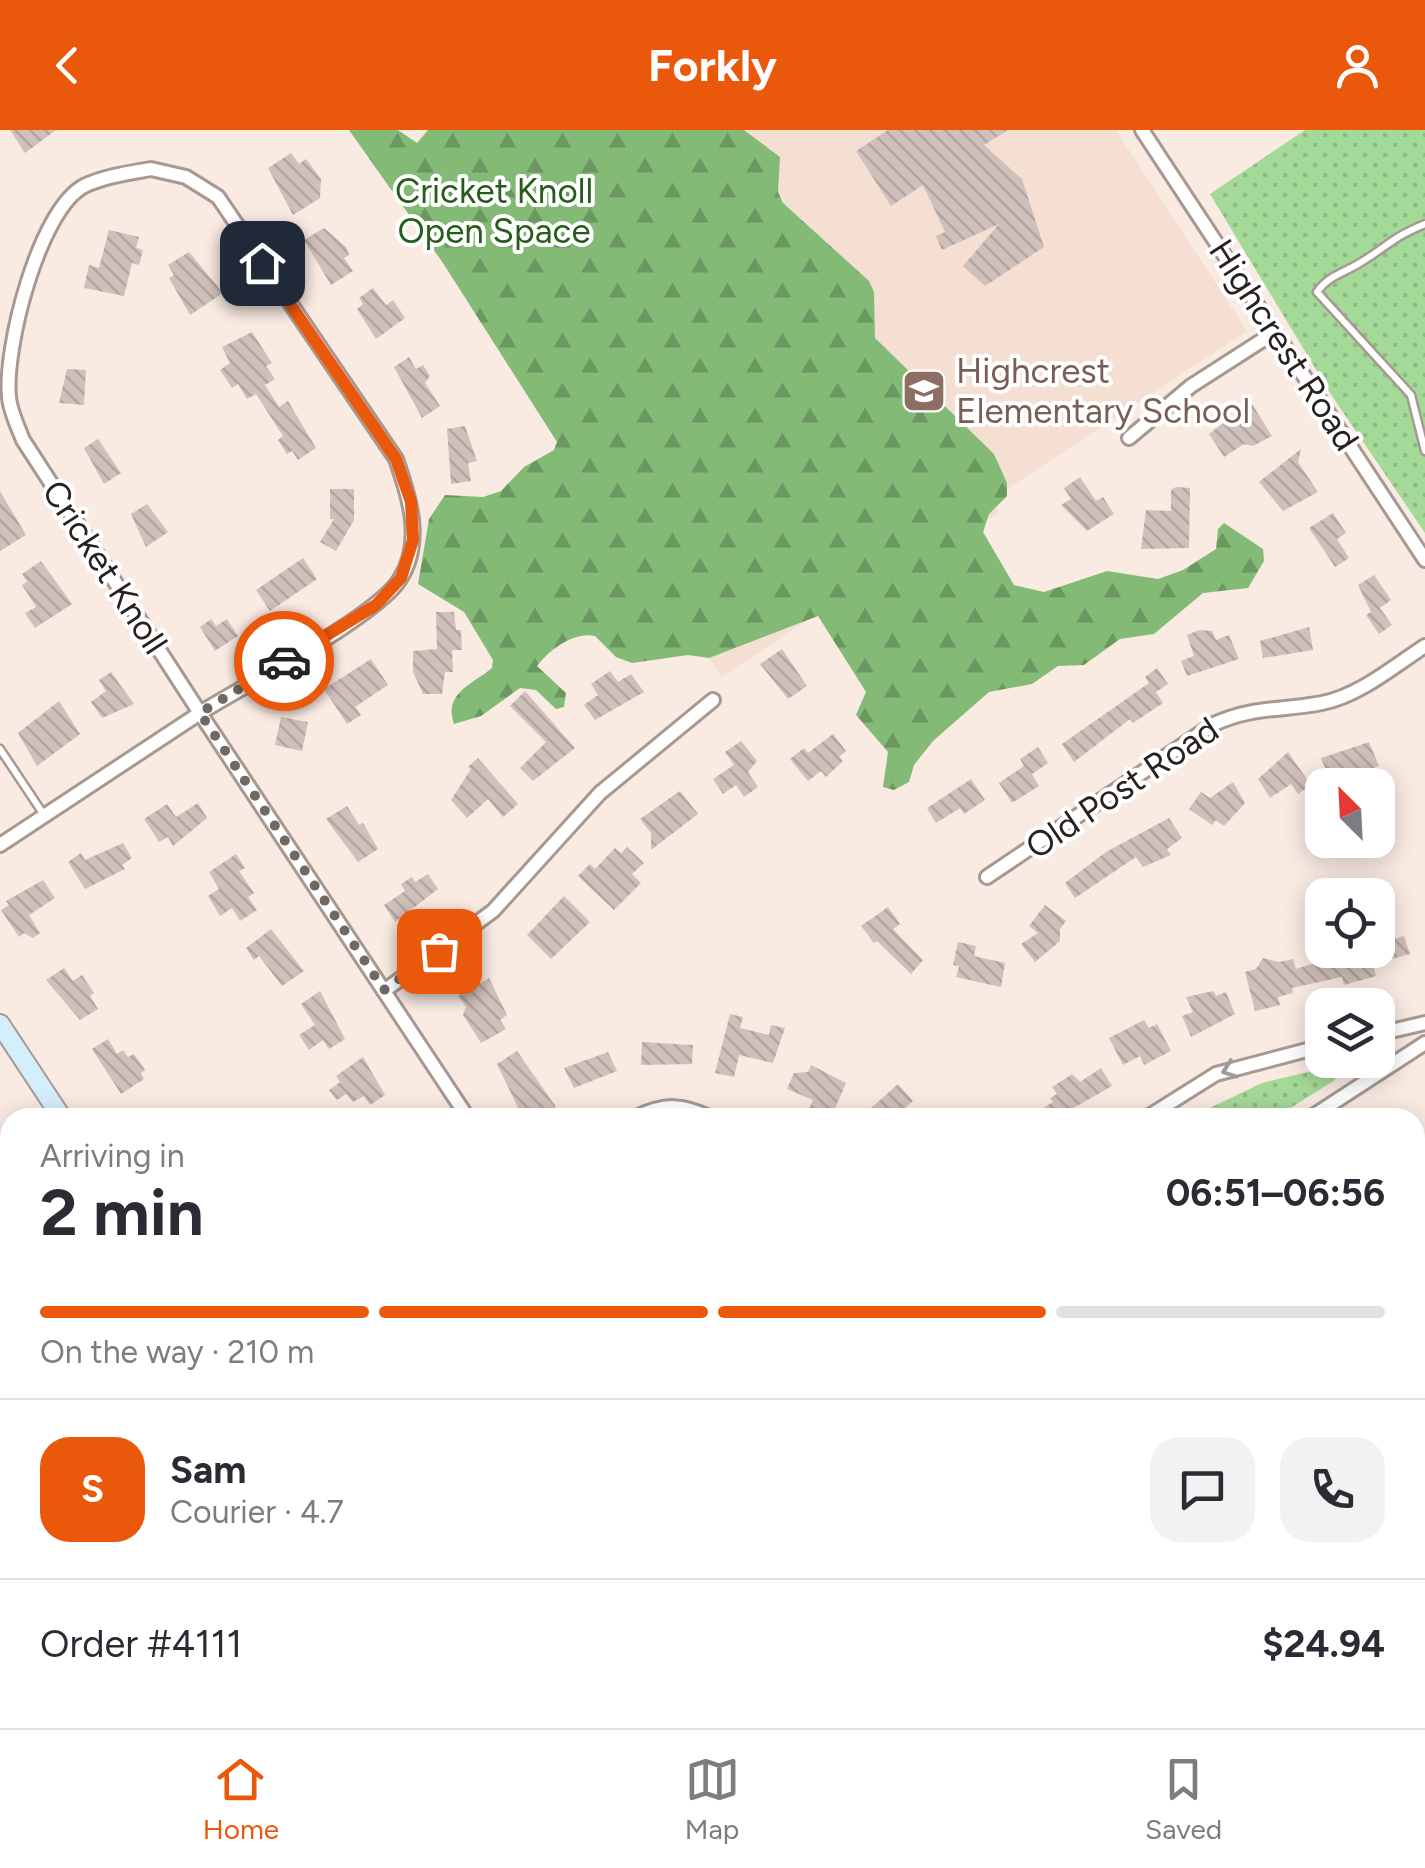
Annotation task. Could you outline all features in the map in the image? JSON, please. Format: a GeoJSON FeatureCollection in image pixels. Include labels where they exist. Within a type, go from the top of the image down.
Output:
{"type":"FeatureCollection","features":[{"type":"Feature","properties":{"kind":"main road"},"geometry":{"type":"LineString","coordinates":[[0,1024],[55,1108]]}},
{"type":"Feature","properties":{"kind":"street","name":"Highcrest Road"},"geometry":{"type":"LineString","coordinates":[[1142,130],[1425,560]]}},
{"type":"Feature","properties":{"kind":"street","name":"Cricket Knoll"},"geometry":{"type":"LineString","coordinates":[[0,845],[200,713],[376,605],[401,578],[413,540],[411,502],[396,459],[218,197],[186,178],[151,169],[82,187],[58,208],[40,242],[9,365],[9,400],[23,440],[200,713]]}},
{"type":"Feature","properties":{"kind":"street"},"geometry":{"type":"LineString","coordinates":[[1129,438],[1192,386],[1275,332]]}},
{"type":"Feature","properties":{"kind":"street","name":"Old Post Road"},"geometry":{"type":"LineString","coordinates":[[987,878],[1214,724],[1244,710],[1324,703],[1357,689],[1425,646]]}},
{"type":"Feature","properties":{"kind":"street"},"geometry":{"type":"LineString","coordinates":[[384,990],[493,911],[600,793],[714,700]]}},
{"type":"Feature","properties":{"kind":"street"},"geometry":{"type":"LineString","coordinates":[[200,713],[461,1108]]}},
{"type":"Feature","properties":{"kind":"street"},"geometry":{"type":"LineString","coordinates":[[1395,1030],[1425,1023]]}},
{"type":"Feature","properties":{"kind":"street"},"geometry":{"type":"LineString","coordinates":[[1325,1108],[1425,1043]]}},
{"type":"Feature","properties":{"kind":"street"},"geometry":{"type":"LineString","coordinates":[[1162,1108],[1216,1074],[1305,1050]]}},
{"type":"Feature","properties":{"kind":"street"},"geometry":{"type":"LineString","coordinates":[[657,1108],[683,1104],[691,1108]]}},
{"type":"Feature","properties":{"kind":"lane"},"geometry":{"type":"LineString","coordinates":[[1425,224],[1390,238],[1366,260],[1327,278],[1318,292],[1410,395],[1425,451]]}},
{"type":"Feature","properties":{"kind":"lane"},"geometry":{"type":"LineString","coordinates":[[0,750],[44,815]]}},
{"type":"Feature","properties":{"kind":"shaded area","name":"Highcrest Elementary School"},"geometry":{"type":"Polygon","coordinates":[[[525,130],[1116,130],[1247,331],[992,499],[999,512],[918,565],[909,553],[722,677],[618,520],[525,130]]]}},
{"type":"Feature","properties":{"kind":"green space","name":"Cricket Knoll Open Space"},"geometry":{"type":"Polygon","coordinates":[[[349,130],[398,130],[417,143],[428,130],[744,130],[780,157],[778,192],[783,203],[869,281],[874,292],[875,338],[994,454],[1007,483],[1007,496],[989,514],[983,532],[1014,585],[1044,592],[1107,571],[1158,579],[1183,570],[1216,549],[1218,529],[1224,523],[1263,549],[1264,561],[1248,588],[1203,593],[1154,634],[1120,639],[1084,665],[1058,666],[1032,684],[989,692],[933,741],[914,765],[909,782],[894,790],[883,787],[888,752],[856,715],[866,692],[818,616],[709,658],[688,655],[632,663],[616,657],[595,636],[579,636],[555,648],[537,666],[566,693],[564,707],[556,709],[536,690],[520,688],[481,716],[454,724],[456,697],[492,668],[493,660],[464,612],[418,584],[429,519],[445,495],[483,497],[501,491],[524,467],[554,450],[557,442],[443,263],[349,130]]]}},
{"type":"Feature","properties":{"kind":"green space"},"geometry":{"type":"Polygon","coordinates":[[[1305,130],[1425,130],[1425,533],[1332,396],[1210,194],[1305,130]]]}},
{"type":"Feature","properties":{"kind":"green space"},"geometry":{"type":"Polygon","coordinates":[[[1305,1073],[1305,1078],[1335,1078],[1290,1108],[1210,1108],[1262,1083],[1305,1073]]]}},
{"type":"Feature","properties":{"kind":"building"},"geometry":{"type":"Polygon","coordinates":[[[10,130],[56,130],[25,153],[10,130]]]}},
{"type":"Feature","properties":{"kind":"building"},"geometry":{"type":"Polygon","coordinates":[[[888,130],[1008,130],[984,145],[1022,179],[1044,247],[985,286],[963,266],[999,224],[942,250],[936,236],[945,232],[923,185],[891,206],[856,151],[888,130]]]}},
{"type":"Feature","properties":{"kind":"building"},"geometry":{"type":"Polygon","coordinates":[[[291,153],[299,164],[306,159],[321,179],[320,198],[293,215],[268,168],[291,153]]]}},
{"type":"Feature","properties":{"kind":"building"},"geometry":{"type":"Polygon","coordinates":[[[324,228],[346,247],[349,255],[344,258],[353,271],[331,285],[304,240],[324,228]]]}},
{"type":"Feature","properties":{"kind":"building"},"geometry":{"type":"Polygon","coordinates":[[[109,230],[139,237],[136,248],[143,250],[139,265],[132,263],[124,296],[84,288],[89,265],[99,268],[109,230]]]}},
{"type":"Feature","properties":{"kind":"building"},"geometry":{"type":"Polygon","coordinates":[[[189,252],[223,293],[190,315],[169,278],[174,275],[168,265],[189,252]]]}},
{"type":"Feature","properties":{"kind":"building"},"geometry":{"type":"Polygon","coordinates":[[[373,288],[386,305],[393,300],[405,318],[376,339],[357,309],[363,304],[359,298],[373,288]]]}},
{"type":"Feature","properties":{"kind":"building"},"geometry":{"type":"Polygon","coordinates":[[[252,332],[272,363],[266,366],[275,379],[265,385],[279,407],[288,401],[316,448],[298,460],[292,451],[287,454],[278,440],[283,436],[256,394],[247,399],[238,384],[232,388],[220,370],[230,363],[222,347],[252,332]]]}},
{"type":"Feature","properties":{"kind":"building"},"geometry":{"type":"Polygon","coordinates":[[[409,357],[416,369],[423,365],[430,376],[425,383],[440,406],[422,418],[394,367],[409,357]]]}},
{"type":"Feature","properties":{"kind":"building"},"geometry":{"type":"Polygon","coordinates":[[[67,369],[86,370],[84,405],[59,403],[67,369]]]}},
{"type":"Feature","properties":{"kind":"building"},"geometry":{"type":"Polygon","coordinates":[[[1252,404],[1272,436],[1253,446],[1244,444],[1224,457],[1209,434],[1231,417],[1241,418],[1243,410],[1252,404]]]}},
{"type":"Feature","properties":{"kind":"building"},"geometry":{"type":"Polygon","coordinates":[[[465,426],[477,461],[468,463],[471,481],[451,484],[447,429],[465,426]]]}},
{"type":"Feature","properties":{"kind":"building"},"geometry":{"type":"Polygon","coordinates":[[[98,439],[121,473],[104,484],[84,448],[98,439]]]}},
{"type":"Feature","properties":{"kind":"building"},"geometry":{"type":"Polygon","coordinates":[[[1301,449],[1298,462],[1318,492],[1283,511],[1259,482],[1301,449]]]}},
{"type":"Feature","properties":{"kind":"building"},"geometry":{"type":"Polygon","coordinates":[[[1080,477],[1096,501],[1103,497],[1114,514],[1087,531],[1061,505],[1071,499],[1064,488],[1080,477]]]}},
{"type":"Feature","properties":{"kind":"building"},"geometry":{"type":"Polygon","coordinates":[[[1190,488],[1189,548],[1141,549],[1146,510],[1171,511],[1171,490],[1190,488]]]}},
{"type":"Feature","properties":{"kind":"building"},"geometry":{"type":"Polygon","coordinates":[[[330,489],[354,489],[354,520],[336,551],[320,542],[334,519],[330,519],[330,489]]]}},
{"type":"Feature","properties":{"kind":"building"},"geometry":{"type":"Polygon","coordinates":[[[0,491],[26,535],[0,551],[0,491]]]}},
{"type":"Feature","properties":{"kind":"building"},"geometry":{"type":"Polygon","coordinates":[[[147,504],[168,532],[146,547],[131,514],[147,504]]]}},
{"type":"Feature","properties":{"kind":"building"},"geometry":{"type":"Polygon","coordinates":[[[1333,513],[1346,533],[1337,539],[1349,558],[1335,567],[1309,528],[1333,513]]]}},
{"type":"Feature","properties":{"kind":"building"},"geometry":{"type":"Polygon","coordinates":[[[303,558],[317,579],[270,611],[256,590],[303,558]]]}},
{"type":"Feature","properties":{"kind":"building"},"geometry":{"type":"Polygon","coordinates":[[[41,561],[72,604],[35,628],[25,613],[36,607],[22,585],[27,582],[22,574],[41,561]]]}},
{"type":"Feature","properties":{"kind":"building"},"geometry":{"type":"Polygon","coordinates":[[[1374,575],[1391,600],[1380,608],[1392,625],[1379,634],[1366,615],[1371,612],[1358,585],[1374,575]]]}},
{"type":"Feature","properties":{"kind":"building"},"geometry":{"type":"Polygon","coordinates":[[[436,612],[454,612],[456,630],[461,630],[462,650],[452,650],[453,672],[445,672],[442,694],[423,694],[413,672],[413,651],[437,649],[436,612]]]}},
{"type":"Feature","properties":{"kind":"building"},"geometry":{"type":"Polygon","coordinates":[[[211,619],[216,626],[227,619],[238,636],[215,651],[200,627],[211,619]]]}},
{"type":"Feature","properties":{"kind":"building"},"geometry":{"type":"Polygon","coordinates":[[[1309,627],[1313,650],[1263,658],[1260,641],[1309,627]]]}},
{"type":"Feature","properties":{"kind":"building"},"geometry":{"type":"Polygon","coordinates":[[[1199,630],[1212,631],[1216,640],[1229,635],[1239,659],[1187,676],[1181,661],[1194,656],[1187,635],[1199,630]]]}},
{"type":"Feature","properties":{"kind":"building"},"geometry":{"type":"Polygon","coordinates":[[[782,649],[807,686],[788,699],[760,664],[782,649]]]}},
{"type":"Feature","properties":{"kind":"building"},"geometry":{"type":"Polygon","coordinates":[[[371,659],[388,685],[355,707],[361,715],[347,724],[324,689],[371,659]]]}},
{"type":"Feature","properties":{"kind":"building"},"geometry":{"type":"Polygon","coordinates":[[[1157,668],[1168,684],[1156,692],[1163,703],[1133,723],[1130,719],[1074,762],[1062,744],[1149,683],[1145,677],[1157,668]]]}},
{"type":"Feature","properties":{"kind":"building"},"geometry":{"type":"Polygon","coordinates":[[[610,671],[618,682],[631,674],[644,692],[595,720],[584,705],[598,695],[591,684],[610,671]]]}},
{"type":"Feature","properties":{"kind":"building"},"geometry":{"type":"Polygon","coordinates":[[[111,672],[134,704],[102,718],[91,702],[106,691],[99,680],[111,672]]]}},
{"type":"Feature","properties":{"kind":"building"},"geometry":{"type":"Polygon","coordinates":[[[525,691],[575,748],[533,781],[520,768],[546,742],[510,706],[525,691]]]}},
{"type":"Feature","properties":{"kind":"building"},"geometry":{"type":"Polygon","coordinates":[[[59,701],[80,734],[37,766],[18,733],[59,701]]]}},
{"type":"Feature","properties":{"kind":"building"},"geometry":{"type":"Polygon","coordinates":[[[281,717],[308,722],[302,751],[275,745],[281,717]]]}},
{"type":"Feature","properties":{"kind":"building"},"geometry":{"type":"Polygon","coordinates":[[[833,734],[846,751],[839,757],[843,761],[826,777],[821,771],[808,781],[790,759],[804,748],[808,753],[833,734]]]}},
{"type":"Feature","properties":{"kind":"building"},"geometry":{"type":"Polygon","coordinates":[[[741,741],[757,761],[748,772],[758,787],[744,797],[736,785],[723,794],[713,779],[734,765],[725,752],[741,741]]]}},
{"type":"Feature","properties":{"kind":"building"},"geometry":{"type":"Polygon","coordinates":[[[1369,742],[1379,766],[1325,768],[1321,758],[1369,742]]]}},
{"type":"Feature","properties":{"kind":"building"},"geometry":{"type":"Polygon","coordinates":[[[1038,747],[1048,763],[1032,774],[1039,786],[1012,803],[999,783],[1024,766],[1020,759],[1038,747]]]}},
{"type":"Feature","properties":{"kind":"building"},"geometry":{"type":"Polygon","coordinates":[[[1288,752],[1305,776],[1305,789],[1298,794],[1291,784],[1270,798],[1258,779],[1288,752]]]}},
{"type":"Feature","properties":{"kind":"building"},"geometry":{"type":"Polygon","coordinates":[[[478,758],[518,804],[503,817],[488,799],[467,818],[451,800],[471,769],[468,767],[478,758]]]}},
{"type":"Feature","properties":{"kind":"building"},"geometry":{"type":"Polygon","coordinates":[[[971,779],[985,800],[964,814],[960,808],[936,823],[927,808],[971,779]]]}},
{"type":"Feature","properties":{"kind":"building"},"geometry":{"type":"Polygon","coordinates":[[[1233,782],[1245,803],[1224,826],[1216,820],[1212,825],[1189,809],[1201,792],[1210,798],[1233,782]]]}},
{"type":"Feature","properties":{"kind":"building"},"geometry":{"type":"Polygon","coordinates":[[[680,791],[698,814],[651,850],[651,833],[640,819],[680,791]]]}},
{"type":"Feature","properties":{"kind":"building"},"geometry":{"type":"Polygon","coordinates":[[[198,803],[207,818],[173,846],[168,837],[159,842],[144,819],[167,804],[176,817],[198,803]]]}},
{"type":"Feature","properties":{"kind":"building"},"geometry":{"type":"Polygon","coordinates":[[[347,806],[359,825],[363,823],[378,849],[358,862],[326,819],[347,806]]]}},
{"type":"Feature","properties":{"kind":"building"},"geometry":{"type":"Polygon","coordinates":[[[1169,818],[1182,838],[1167,849],[1171,855],[1143,867],[1136,857],[1075,898],[1065,883],[1106,852],[1169,818]]]}},
{"type":"Feature","properties":{"kind":"building"},"geometry":{"type":"Polygon","coordinates":[[[123,843],[132,858],[122,865],[125,869],[85,889],[68,862],[81,853],[85,860],[123,843]]]}},
{"type":"Feature","properties":{"kind":"building"},"geometry":{"type":"Polygon","coordinates":[[[627,847],[644,863],[632,874],[641,883],[614,910],[578,876],[590,864],[595,869],[615,848],[621,853],[627,847]]]}},
{"type":"Feature","properties":{"kind":"building"},"geometry":{"type":"Polygon","coordinates":[[[236,854],[245,868],[239,871],[254,893],[248,897],[257,910],[240,921],[232,908],[220,916],[208,896],[219,889],[209,872],[236,854]]]}},
{"type":"Feature","properties":{"kind":"building"},"geometry":{"type":"Polygon","coordinates":[[[428,874],[438,889],[395,922],[384,905],[405,891],[401,884],[428,874]]]}},
{"type":"Feature","properties":{"kind":"building"},"geometry":{"type":"Polygon","coordinates":[[[43,880],[55,898],[29,915],[40,933],[33,938],[24,933],[19,937],[1,910],[9,905],[6,901],[43,880]]]}},
{"type":"Feature","properties":{"kind":"building"},"geometry":{"type":"Polygon","coordinates":[[[564,896],[590,922],[551,959],[527,935],[564,896]]]}},
{"type":"Feature","properties":{"kind":"building"},"geometry":{"type":"Polygon","coordinates":[[[1045,905],[1066,921],[1060,929],[1060,941],[1035,962],[1021,944],[1038,933],[1029,926],[1045,905]]]}},
{"type":"Feature","properties":{"kind":"building"},"geometry":{"type":"Polygon","coordinates":[[[888,907],[900,924],[893,929],[923,960],[911,974],[877,941],[874,943],[861,926],[888,907]]]}},
{"type":"Feature","properties":{"kind":"building"},"geometry":{"type":"Polygon","coordinates":[[[271,929],[304,971],[282,986],[259,956],[254,960],[246,948],[271,929]]]}},
{"type":"Feature","properties":{"kind":"building"},"geometry":{"type":"Polygon","coordinates":[[[1404,936],[1410,954],[1395,958],[1395,939],[1404,936]]]}},
{"type":"Feature","properties":{"kind":"building"},"geometry":{"type":"Polygon","coordinates":[[[958,942],[976,946],[974,956],[1005,963],[1001,987],[956,977],[959,966],[953,965],[958,942]]]}},
{"type":"Feature","properties":{"kind":"building"},"geometry":{"type":"Polygon","coordinates":[[[1263,958],[1279,962],[1293,959],[1296,969],[1374,968],[1376,976],[1344,985],[1342,977],[1292,988],[1293,993],[1278,997],[1280,1005],[1255,1011],[1245,972],[1256,969],[1263,958]]]}},
{"type":"Feature","properties":{"kind":"building"},"geometry":{"type":"Polygon","coordinates":[[[64,968],[73,981],[82,975],[94,993],[90,996],[98,1009],[80,1020],[46,980],[64,968]]]}},
{"type":"Feature","properties":{"kind":"building"},"geometry":{"type":"Polygon","coordinates":[[[489,978],[507,1015],[500,1020],[506,1029],[481,1043],[463,1015],[466,1007],[458,996],[489,978]]]}},
{"type":"Feature","properties":{"kind":"building"},"geometry":{"type":"Polygon","coordinates":[[[320,991],[345,1039],[329,1049],[323,1040],[309,1050],[299,1035],[315,1025],[301,1004],[320,991]]]}},
{"type":"Feature","properties":{"kind":"building"},"geometry":{"type":"Polygon","coordinates":[[[1214,991],[1216,996],[1226,992],[1235,1014],[1191,1037],[1182,1016],[1193,1012],[1186,997],[1214,991]]]}},
{"type":"Feature","properties":{"kind":"building"},"geometry":{"type":"Polygon","coordinates":[[[730,1014],[743,1017],[740,1028],[769,1035],[771,1025],[785,1028],[773,1063],[739,1055],[734,1077],[715,1073],[730,1014]]]}},
{"type":"Feature","properties":{"kind":"building"},"geometry":{"type":"Polygon","coordinates":[[[1144,1020],[1149,1028],[1157,1024],[1171,1051],[1144,1065],[1140,1056],[1123,1065],[1109,1038],[1144,1020]]]}},
{"type":"Feature","properties":{"kind":"building"},"geometry":{"type":"Polygon","coordinates":[[[108,1039],[117,1054],[123,1050],[128,1057],[134,1054],[145,1070],[141,1073],[144,1079],[121,1094],[92,1049],[108,1039]]]}},
{"type":"Feature","properties":{"kind":"building"},"geometry":{"type":"Polygon","coordinates":[[[642,1042],[693,1045],[692,1064],[641,1065],[642,1042]]]}},
{"type":"Feature","properties":{"kind":"building"},"geometry":{"type":"Polygon","coordinates":[[[517,1051],[556,1107],[518,1108],[497,1064],[517,1051]]]}},
{"type":"Feature","properties":{"kind":"building"},"geometry":{"type":"Polygon","coordinates":[[[608,1052],[617,1071],[574,1088],[564,1068],[608,1052]]]}},
{"type":"Feature","properties":{"kind":"building"},"geometry":{"type":"Polygon","coordinates":[[[363,1057],[385,1095],[370,1105],[364,1096],[353,1102],[346,1094],[337,1100],[329,1090],[340,1082],[336,1076],[363,1057]]]}},
{"type":"Feature","properties":{"kind":"building"},"geometry":{"type":"Polygon","coordinates":[[[811,1065],[846,1083],[835,1108],[809,1108],[813,1100],[787,1089],[794,1073],[808,1072],[811,1065]]]}},
{"type":"Feature","properties":{"kind":"building"},"geometry":{"type":"Polygon","coordinates":[[[1101,1068],[1112,1086],[1074,1108],[1043,1108],[1057,1094],[1052,1087],[1072,1074],[1080,1082],[1101,1068]]]}},
{"type":"Feature","properties":{"kind":"building"},"geometry":{"type":"Polygon","coordinates":[[[898,1084],[913,1101],[905,1108],[871,1108],[898,1084]]]}},
{"type":"Feature","properties":{"kind":"way so far"},"geometry":{"type":"LineString","coordinates":[[284,661],[200,713],[384,990],[439,951]]}},
{"type":"Feature","properties":{"kind":"place","name":"Highcrest Elementary School"},"geometry":{"type":"Point","coordinates":[924,391]}},
{"type":"Feature","properties":{"kind":"route"},"geometry":{"type":"LineString","coordinates":[[262,263],[396,459],[411,502],[413,540],[401,578],[376,605],[284,661]]}}]}
